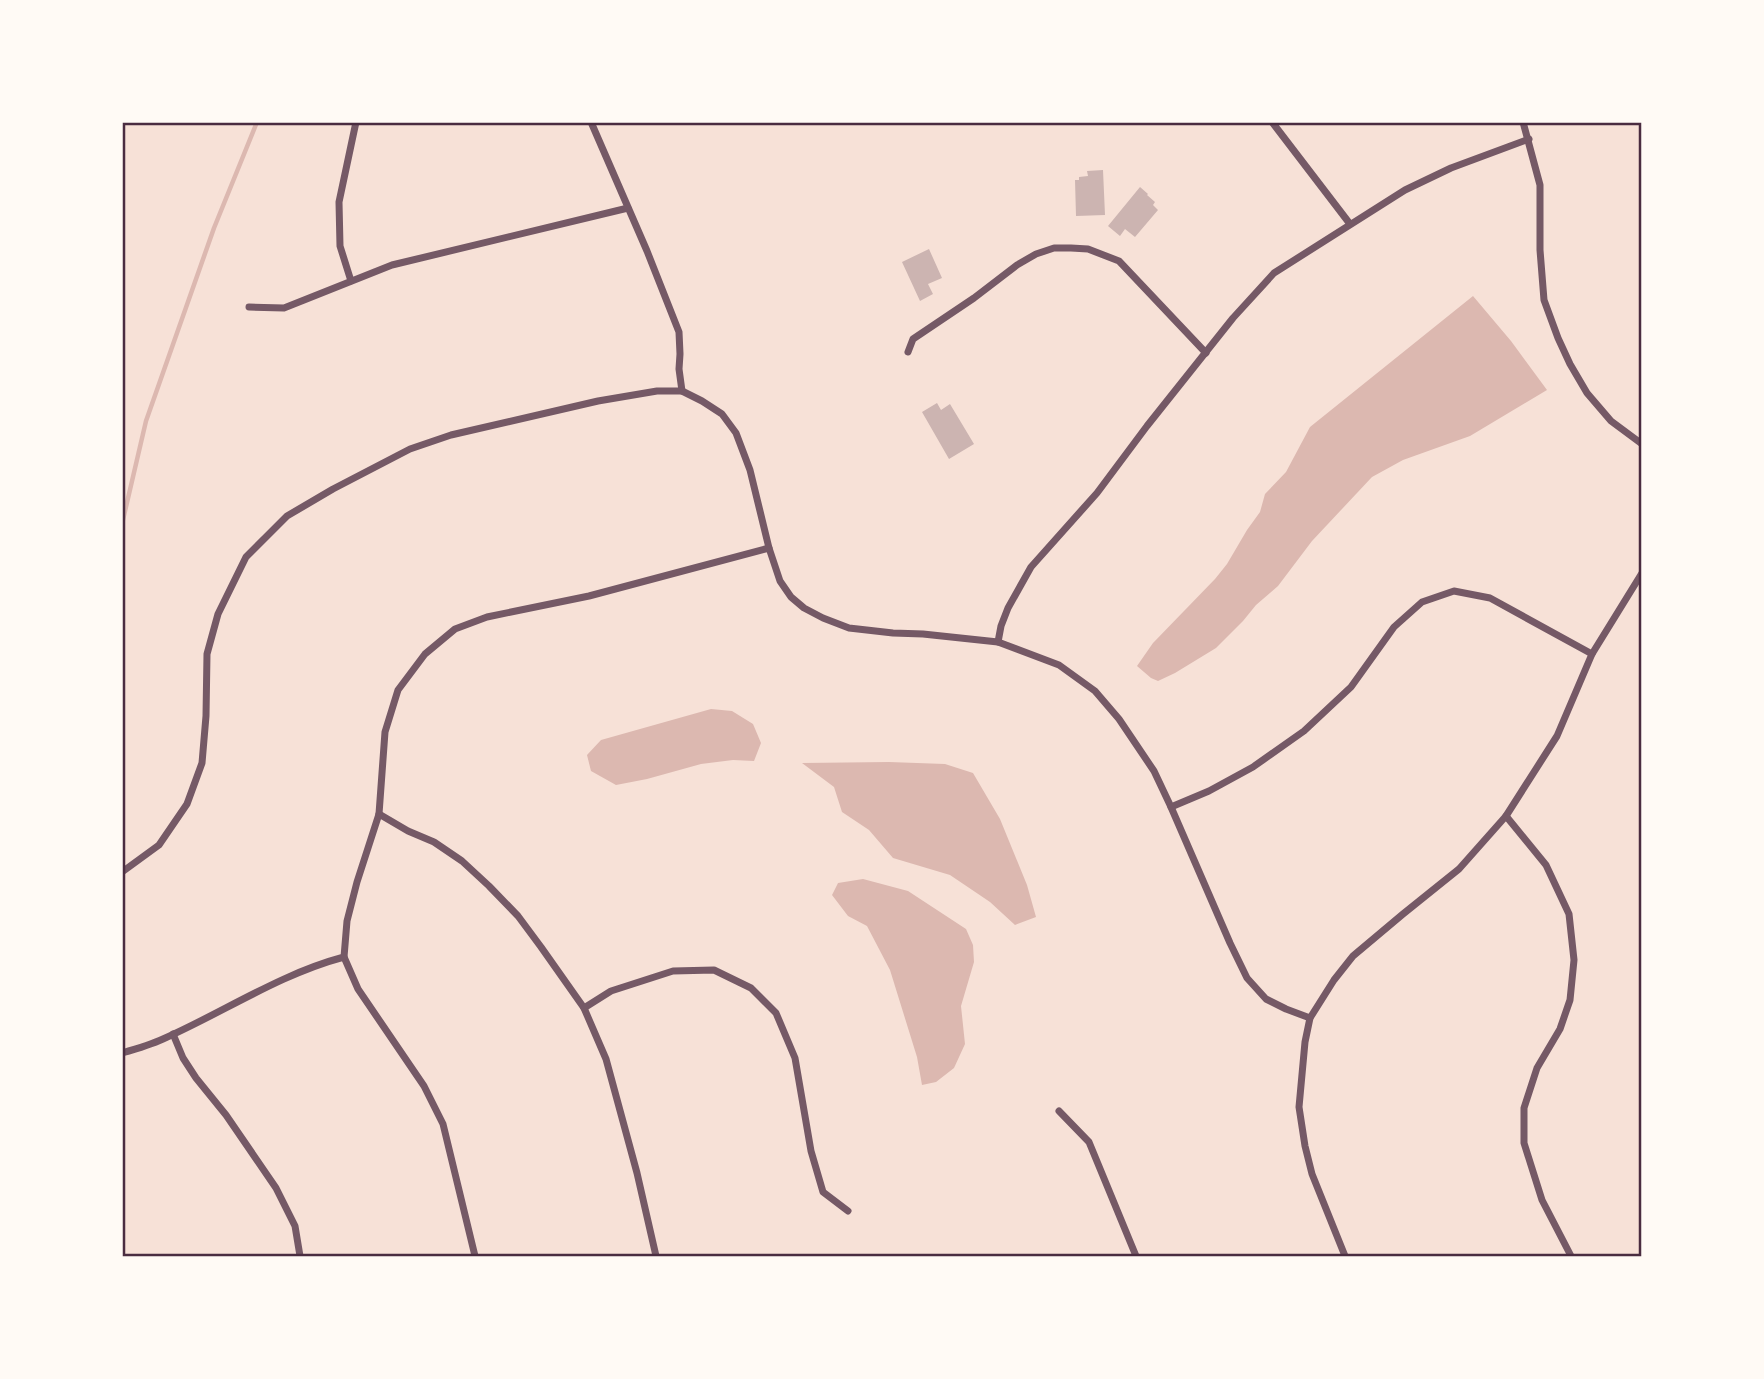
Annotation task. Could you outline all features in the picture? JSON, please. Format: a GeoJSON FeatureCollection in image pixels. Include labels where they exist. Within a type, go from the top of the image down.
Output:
{"type":"FeatureCollection","features":[{"type":"Feature","properties":{"kind":"street"},"geometry":{"type":"LineString","coordinates":[[351,281],[340,246],[339,202],[356,122]]}},
{"type":"Feature","properties":{"kind":"street"},"geometry":{"type":"LineString","coordinates":[[592,122],[679,332],[682,391]]}},
{"type":"Feature","properties":{"kind":"street"},"geometry":{"type":"LineString","coordinates":[[1272,122],[1350,224]]}},
{"type":"Feature","properties":{"kind":"street"},"geometry":{"type":"LineString","coordinates":[[1523,122],[1540,185],[1540,250],[1544,300],[1558,338],[1587,393],[1611,421],[1642,444]]}},
{"type":"Feature","properties":{"kind":"street"},"geometry":{"type":"LineString","coordinates":[[998,642],[1008,608],[1031,567],[1097,493],[1233,318],[1274,274],[1405,190],[1451,168],[1529,139]]}},
{"type":"Feature","properties":{"kind":"street"},"geometry":{"type":"LineString","coordinates":[[249,307],[284,308],[392,265],[628,208]]}},
{"type":"Feature","properties":{"kind":"street"},"geometry":{"type":"LineString","coordinates":[[908,352],[913,339],[1017,265],[1054,248],[1071,248],[1088,249],[1119,261],[1206,353]]}},
{"type":"Feature","properties":{"kind":"street"},"geometry":{"type":"LineString","coordinates":[[122,872],[159,845],[187,804],[202,763],[207,654],[218,614],[246,557],[288,516],[332,489],[410,449],[451,435],[598,401],[657,391],[682,391],[722,414],[736,433],[750,470],[780,581],[791,597],[804,608],[849,628],[998,642],[1059,664],[1095,691],[1119,719],[1154,771],[1247,978],[1266,999],[1310,1018]]}},
{"type":"Feature","properties":{"kind":"street"},"geometry":{"type":"LineString","coordinates":[[475,1256],[443,1124],[424,1086],[358,989],[344,957],[347,921],[379,814],[385,732],[398,690],[425,654],[455,629],[487,617],[589,596],[769,548]]}},
{"type":"Feature","properties":{"kind":"street"},"geometry":{"type":"LineString","coordinates":[[1345,1256],[1312,1174],[1299,1107],[1310,1018],[1353,956],[1459,869],[1506,816],[1557,736],[1592,654],[1642,573]]}},
{"type":"Feature","properties":{"kind":"street"},"geometry":{"type":"LineString","coordinates":[[1171,807],[1209,792],[1254,767],[1304,731],[1351,687],[1394,627],[1422,602],[1454,591],[1490,597],[1592,654]]}},
{"type":"Feature","properties":{"kind":"street"},"geometry":{"type":"LineString","coordinates":[[379,814],[434,842],[489,886],[526,926],[584,1008],[606,1059],[656,1256]]}},
{"type":"Feature","properties":{"kind":"street"},"geometry":{"type":"LineString","coordinates":[[1506,816],[1546,865],[1569,914],[1574,960],[1570,1000],[1560,1029],[1537,1068],[1524,1108],[1524,1143],[1542,1200],[1571,1256]]}},
{"type":"Feature","properties":{"kind":"street"},"geometry":{"type":"LineString","coordinates":[[122,1053],[161,1040],[290,976],[344,957]]}},
{"type":"Feature","properties":{"kind":"street"},"geometry":{"type":"LineString","coordinates":[[584,1008],[611,991],[673,971],[714,970],[751,988],[776,1013],[795,1058],[811,1151],[823,1192],[848,1211]]}},
{"type":"Feature","properties":{"kind":"street"},"geometry":{"type":"LineString","coordinates":[[173,1034],[183,1058],[196,1078],[226,1115],[276,1188],[295,1226],[300,1256]]}},
{"type":"Feature","properties":{"kind":"street"},"geometry":{"type":"LineString","coordinates":[[1059,1111],[1089,1142],[1136,1256]]}},
{"type":"Feature","properties":{"kind":"shaded area"},"geometry":{"type":"Polygon","coordinates":[[[1473,296],[1547,390],[1470,436],[1403,460],[1372,477],[1312,541],[1278,586],[1256,605],[1216,648],[1158,681],[1137,666],[1153,643],[1227,564],[1260,512],[1265,494],[1286,472],[1310,427],[1473,296]]]}},
{"type":"Feature","properties":{"kind":"shaded area"},"geometry":{"type":"Polygon","coordinates":[[[711,709],[732,711],[753,724],[761,743],[754,761],[733,760],[701,764],[616,785],[591,771],[587,755],[601,740],[711,709]]]}},
{"type":"Feature","properties":{"kind":"shaded area"},"geometry":{"type":"Polygon","coordinates":[[[802,763],[945,764],[973,773],[1000,819],[1027,885],[1036,917],[1015,925],[990,902],[950,875],[893,858],[869,830],[842,812],[834,787],[802,763]]]}},
{"type":"Feature","properties":{"kind":"shaded area"},"geometry":{"type":"Polygon","coordinates":[[[863,879],[908,891],[966,929],[973,945],[974,962],[961,1006],[965,1044],[954,1068],[936,1082],[922,1085],[917,1057],[890,970],[867,926],[848,916],[832,895],[838,883],[863,879]]]}},
{"type":"Feature","properties":{"kind":"building"},"geometry":{"type":"Polygon","coordinates":[[[1103,170],[1105,215],[1076,216],[1075,180],[1088,176],[1087,171],[1103,170]]]}},
{"type":"Feature","properties":{"kind":"building"},"geometry":{"type":"Polygon","coordinates":[[[1140,187],[1155,202],[1153,205],[1158,210],[1135,237],[1125,229],[1120,236],[1108,226],[1140,187]]]}},
{"type":"Feature","properties":{"kind":"building"},"geometry":{"type":"Polygon","coordinates":[[[929,249],[942,278],[928,284],[933,294],[920,301],[902,262],[929,249]]]}},
{"type":"Feature","properties":{"kind":"building"},"geometry":{"type":"Polygon","coordinates":[[[937,403],[941,410],[950,404],[974,444],[949,459],[922,412],[937,403]]]}},
{"type":"Feature","properties":{"kind":"waterway"},"geometry":{"type":"LineString","coordinates":[[122,524],[146,421],[214,228],[257,122]]}}]}
